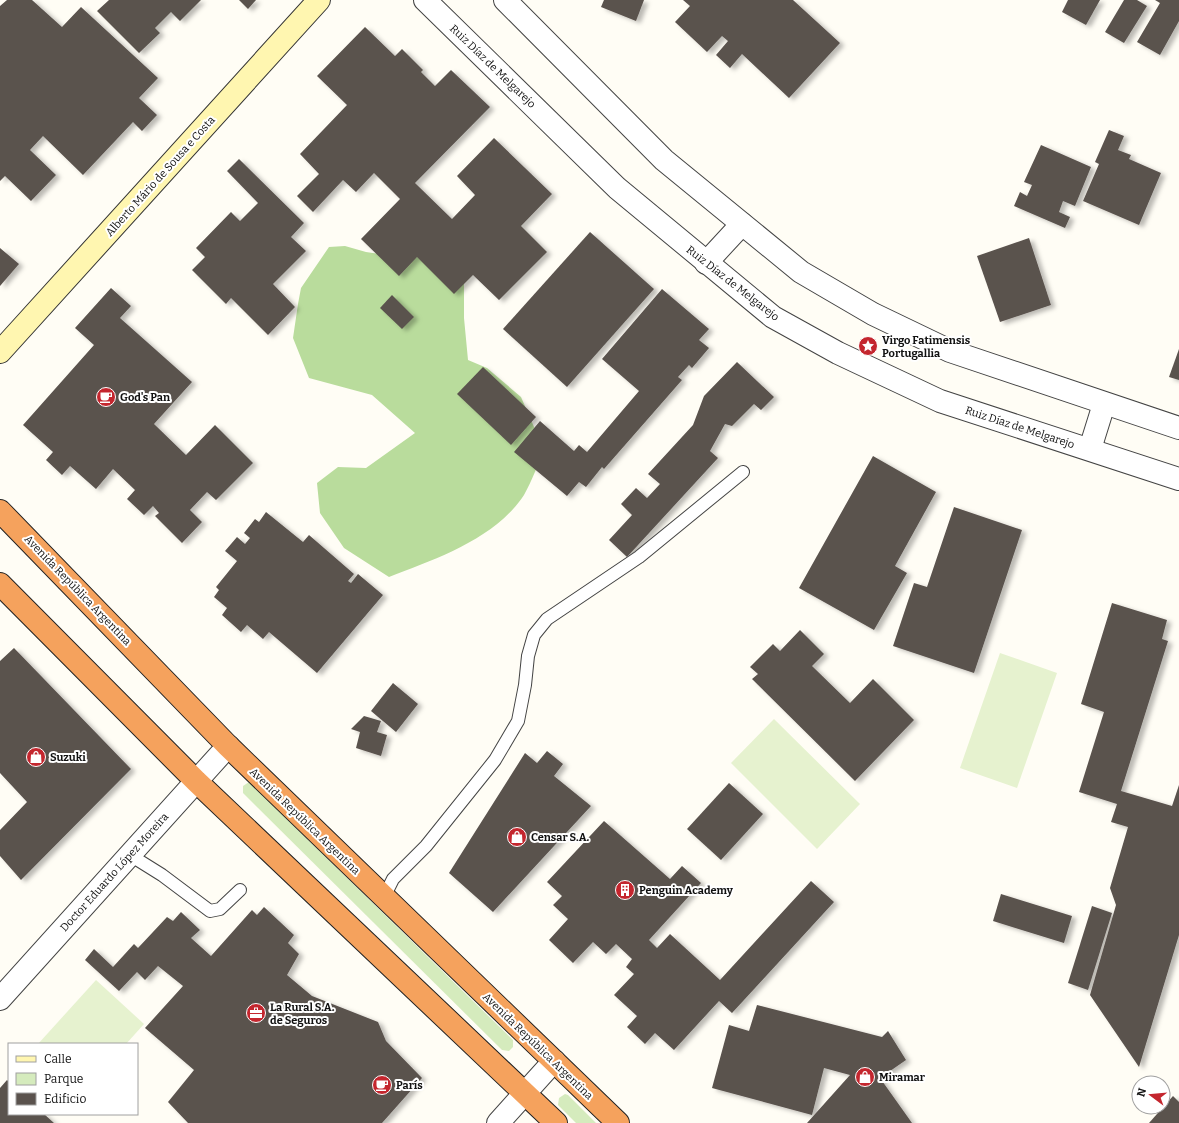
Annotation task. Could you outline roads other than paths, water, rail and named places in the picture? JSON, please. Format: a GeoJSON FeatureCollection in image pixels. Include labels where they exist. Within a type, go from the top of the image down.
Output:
{"type":"FeatureCollection","features":[{"type":"Feature","properties":{"kind":"highway","name":"Avenida República Argentina"},"geometry":{"type":"LineString","coordinates":[[0,511],[228,746],[618,1123]]}},
{"type":"Feature","properties":{"kind":"highway"},"geometry":{"type":"LineString","coordinates":[[0,584],[196,781],[526,1092],[556,1123]]}},
{"type":"Feature","properties":{"kind":"street","name":"Alberto Mário de Sousa e Costa"},"geometry":{"type":"LineString","coordinates":[[0,352],[319,0]]}},
{"type":"Feature","properties":{"kind":"street","name":"Ruiz Díaz de Melgarejo"},"geometry":{"type":"LineString","coordinates":[[425,0],[618,188],[706,263],[773,317],[845,356],[940,401],[1179,479]]}},
{"type":"Feature","properties":{"kind":"street"},"geometry":{"type":"LineString","coordinates":[[505,0],[664,160],[801,272],[873,314],[950,351],[1179,428]]}},
{"type":"Feature","properties":{"kind":"street"},"geometry":{"type":"LineString","coordinates":[[706,263],[742,224]]}},
{"type":"Feature","properties":{"kind":"street"},"geometry":{"type":"LineString","coordinates":[[1090,449],[1104,404]]}},
{"type":"Feature","properties":{"kind":"street","name":"Doctor Eduardo López Moreira"},"geometry":{"type":"LineString","coordinates":[[0,999],[228,746]]}},
{"type":"Feature","properties":{"kind":"street"},"geometry":{"type":"LineString","coordinates":[[498,1123],[554,1062]]}},
{"type":"Feature","properties":{"kind":"lane"},"geometry":{"type":"LineString","coordinates":[[384,897],[393,879],[426,846],[495,760],[518,721],[525,685],[528,656],[534,635],[540,626],[547,619],[639,558],[742,472]]}},
{"type":"Feature","properties":{"kind":"lane"},"geometry":{"type":"LineString","coordinates":[[130,855],[162,875],[210,911],[220,909],[240,890]]}},
{"type":"Feature","properties":{"kind":"place","name":"Virgo Fatimensis Portugallia"},"geometry":{"type":"Point","coordinates":[868,346]}},
{"type":"Feature","properties":{"kind":"place","name":"God's Pan"},"geometry":{"type":"Point","coordinates":[106,397]}},
{"type":"Feature","properties":{"kind":"place","name":"Suzuki"},"geometry":{"type":"Point","coordinates":[36,757]}},
{"type":"Feature","properties":{"kind":"place","name":"Censar S.A."},"geometry":{"type":"Point","coordinates":[517,837]}},
{"type":"Feature","properties":{"kind":"place","name":"Penguin Academy"},"geometry":{"type":"Point","coordinates":[625,890]}},
{"type":"Feature","properties":{"kind":"place","name":"La Rural S.A. de Seguros"},"geometry":{"type":"Point","coordinates":[256,1013]}},
{"type":"Feature","properties":{"kind":"place","name":"Miramar"},"geometry":{"type":"Point","coordinates":[865,1077]}},
{"type":"Feature","properties":{"kind":"place","name":"París"},"geometry":{"type":"Point","coordinates":[382,1085]}}]}
